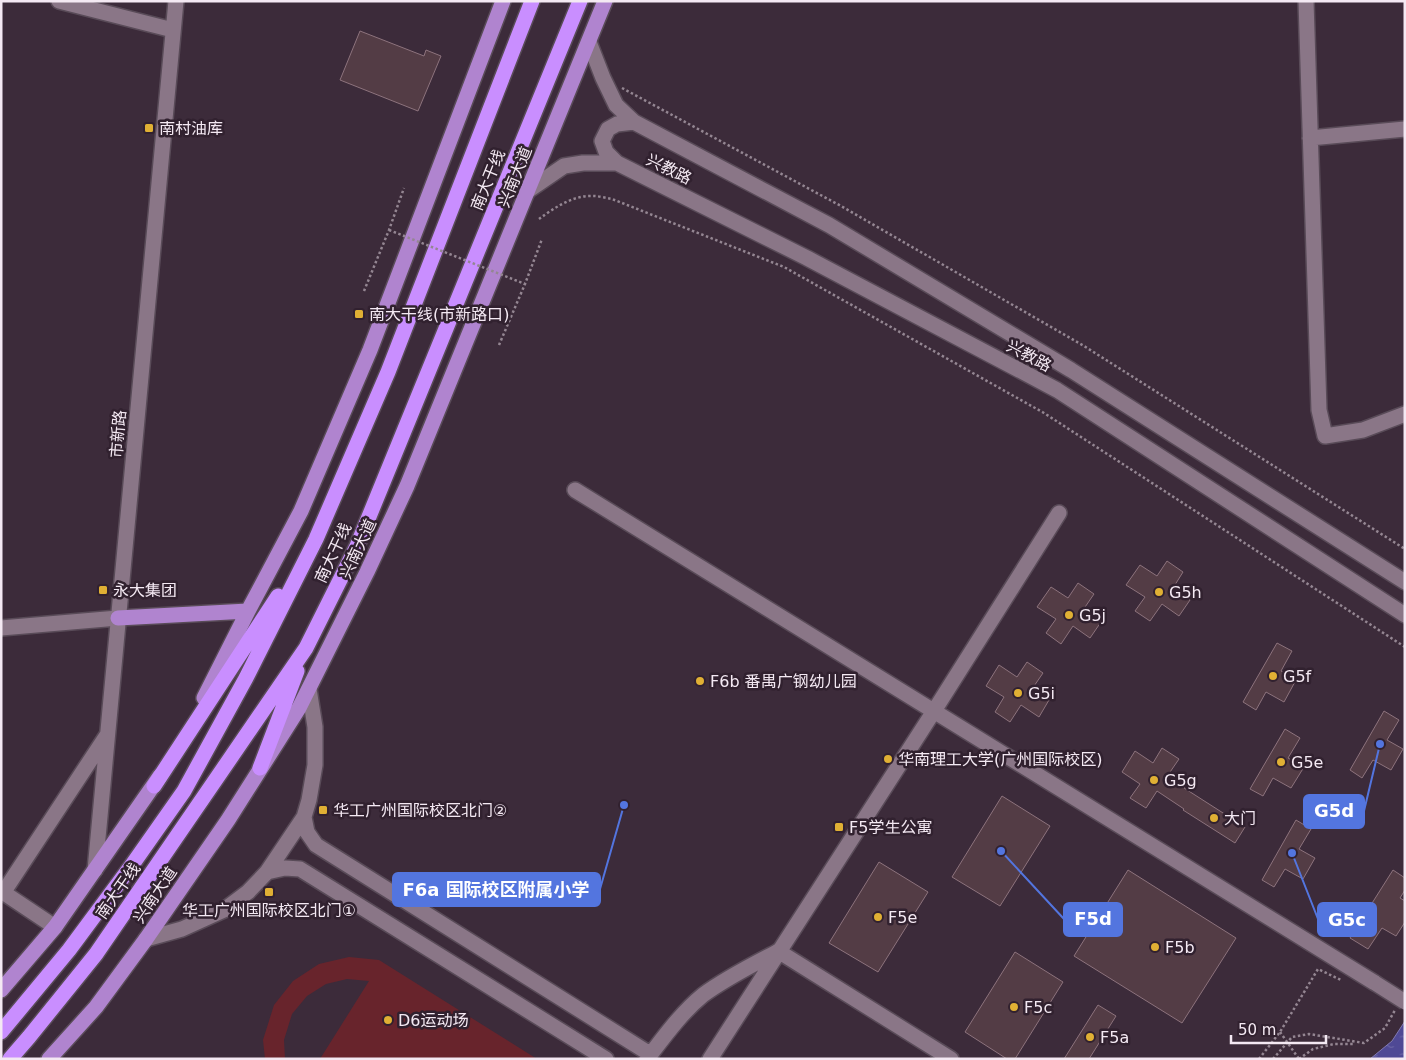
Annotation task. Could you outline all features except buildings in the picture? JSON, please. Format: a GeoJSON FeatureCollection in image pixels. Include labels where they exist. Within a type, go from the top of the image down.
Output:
{"type":"FeatureCollection","features":[{"type":"Feature","properties":{"kind":"highway","name":"南大干线"},"geometry":{"type":"LineString","coordinates":[[1,1032],[69,950],[184,791],[246,678],[316,539],[388,372],[532,1]]}},
{"type":"Feature","properties":{"kind":"highway","name":"南大干线"},"geometry":{"type":"LineString","coordinates":[[10,1059],[96,954],[306,648],[357,546],[580,1]]}},
{"type":"Feature","properties":{"kind":"highway"},"geometry":{"type":"LineString","coordinates":[[154,786],[316,539]]}},
{"type":"Feature","properties":{"kind":"highway"},"geometry":{"type":"LineString","coordinates":[[260,768],[306,648]]}},
{"type":"Feature","properties":{"kind":"main road"},"geometry":{"type":"LineString","coordinates":[[1,990],[54,927],[154,786],[212,684],[301,511],[370,350],[503,1]]}},
{"type":"Feature","properties":{"kind":"main road","name":"兴南大道"},"geometry":{"type":"LineString","coordinates":[[48,1059],[96,1007],[146,939],[228,820],[290,723],[309,689],[407,486],[605,1]]}},
{"type":"Feature","properties":{"kind":"main road"},"geometry":{"type":"LineString","coordinates":[[118,618],[248,611]]}},
{"type":"Feature","properties":{"kind":"street"},"geometry":{"type":"LineString","coordinates":[[59,1],[173,30]]}},
{"type":"Feature","properties":{"kind":"street"},"geometry":{"type":"LineString","coordinates":[[1306,1],[1319,410],[1325,436],[1364,430],[1405,414]]}},
{"type":"Feature","properties":{"kind":"street","name":"市新路"},"geometry":{"type":"LineString","coordinates":[[95,870],[173,30],[174,2]]}},
{"type":"Feature","properties":{"kind":"street","name":"兴教路"},"geometry":{"type":"LineString","coordinates":[[589,42],[616,105],[634,122],[829,226],[1071,370],[1405,582]]}},
{"type":"Feature","properties":{"kind":"street"},"geometry":{"type":"LineString","coordinates":[[616,163],[606,152],[602,141],[608,129],[617,124],[634,122]]}},
{"type":"Feature","properties":{"kind":"street"},"geometry":{"type":"LineString","coordinates":[[1310,138],[1405,129]]}},
{"type":"Feature","properties":{"kind":"street"},"geometry":{"type":"LineString","coordinates":[[529,190],[564,166],[583,163],[616,163]]}},
{"type":"Feature","properties":{"kind":"street","name":"兴教路"},"geometry":{"type":"LineString","coordinates":[[616,163],[807,258],[1057,390],[1405,615]]}},
{"type":"Feature","properties":{"kind":"street"},"geometry":{"type":"LineString","coordinates":[[574,490],[1375,983],[1401,1004]]}},
{"type":"Feature","properties":{"kind":"street"},"geometry":{"type":"LineString","coordinates":[[710,1059],[1059,513]]}},
{"type":"Feature","properties":{"kind":"street"},"geometry":{"type":"LineString","coordinates":[[1,628],[118,618]]}},
{"type":"Feature","properties":{"kind":"street"},"geometry":{"type":"LineString","coordinates":[[146,939],[182,929],[224,910],[248,892],[267,872],[304,817],[315,765],[315,727],[309,689]]}},
{"type":"Feature","properties":{"kind":"street"},"geometry":{"type":"LineString","coordinates":[[54,927],[2,892],[107,734]]}},
{"type":"Feature","properties":{"kind":"street"},"geometry":{"type":"LineString","coordinates":[[304,817],[307,832],[316,845],[648,1057],[671,1027],[703,996],[739,972],[778,951]]}},
{"type":"Feature","properties":{"kind":"street"},"geometry":{"type":"LineString","coordinates":[[267,872],[285,868],[300,869],[606,1059]]}},
{"type":"Feature","properties":{"kind":"street"},"geometry":{"type":"LineString","coordinates":[[778,951],[951,1059]]}},
{"type":"Feature","properties":{"kind":"path"},"geometry":{"type":"LineString","coordinates":[[603,78],[841,206],[1084,346],[1405,549]]}},
{"type":"Feature","properties":{"kind":"path"},"geometry":{"type":"LineString","coordinates":[[364,291],[404,188]]}},
{"type":"Feature","properties":{"kind":"path"},"geometry":{"type":"LineString","coordinates":[[539,219],[556,207],[571,200],[592,196],[612,199],[784,267],[1044,413],[1405,647]]}},
{"type":"Feature","properties":{"kind":"path"},"geometry":{"type":"LineString","coordinates":[[389,230],[525,284]]}},
{"type":"Feature","properties":{"kind":"path"},"geometry":{"type":"LineString","coordinates":[[499,345],[542,239]]}},
{"type":"Feature","properties":{"kind":"path"},"geometry":{"type":"LineString","coordinates":[[1259,1059],[1280,1032],[1318,969]]}},
{"type":"Feature","properties":{"kind":"path"},"geometry":{"type":"LineString","coordinates":[[1280,1032],[1299,1059],[1313,1049],[1334,1044],[1364,1043],[1385,1028],[1401,1004]]}},
{"type":"Feature","properties":{"kind":"path"},"geometry":{"type":"LineString","coordinates":[[1273,1059],[1292,1037],[1309,1034],[1364,1043]]}},
{"type":"Feature","properties":{"kind":"shaded area"},"geometry":{"type":"Polygon","coordinates":[[[349,957],[379,960],[537,1059],[320,1059],[369,981],[347,979],[326,984],[307,996],[292,1014],[284,1040],[285,1059],[265,1059],[263,1040],[274,1005],[293,981],[319,964],[349,957]]]}},
{"type":"Feature","properties":{"kind":"water"},"geometry":{"type":"Polygon","coordinates":[[[1405,1021],[1405,1059],[1370,1059],[1392,1041],[1405,1021]]]}},
{"type":"Feature","properties":{"kind":"place","name":"南村油库"},"geometry":{"type":"Point","coordinates":[149,128]}},
{"type":"Feature","properties":{"kind":"place","name":"南大干线(市新路口)"},"geometry":{"type":"Point","coordinates":[359,314]}},
{"type":"Feature","properties":{"kind":"place","name":"永大集团"},"geometry":{"type":"Point","coordinates":[103,590]}},
{"type":"Feature","properties":{"kind":"place","name":"G5h"},"geometry":{"type":"Point","coordinates":[1159,592]}},
{"type":"Feature","properties":{"kind":"place","name":"G5j"},"geometry":{"type":"Point","coordinates":[1069,615]}},
{"type":"Feature","properties":{"kind":"place","name":"G5f"},"geometry":{"type":"Point","coordinates":[1273,676]}},
{"type":"Feature","properties":{"kind":"place","name":"F6b 番禺广钢幼儿园"},"geometry":{"type":"Point","coordinates":[700,681]}},
{"type":"Feature","properties":{"kind":"place","name":"G5i"},"geometry":{"type":"Point","coordinates":[1018,693]}},
{"type":"Feature","properties":{"kind":"place","name":"G5d"},"geometry":{"type":"Point","coordinates":[1380,744]}},
{"type":"Feature","properties":{"kind":"place","name":"华南理工大学(广州国际校区)"},"geometry":{"type":"Point","coordinates":[888,759]}},
{"type":"Feature","properties":{"kind":"place","name":"G5e"},"geometry":{"type":"Point","coordinates":[1281,762]}},
{"type":"Feature","properties":{"kind":"place","name":"G5g"},"geometry":{"type":"Point","coordinates":[1154,780]}},
{"type":"Feature","properties":{"kind":"place","name":"F6a 国际校区附属小学"},"geometry":{"type":"Point","coordinates":[624,805]}},
{"type":"Feature","properties":{"kind":"place","name":"华工广州国际校区北门②"},"geometry":{"type":"Point","coordinates":[323,810]}},
{"type":"Feature","properties":{"kind":"place","name":"大门"},"geometry":{"type":"Point","coordinates":[1214,818]}},
{"type":"Feature","properties":{"kind":"place","name":"F5学生公寓"},"geometry":{"type":"Point","coordinates":[839,827]}},
{"type":"Feature","properties":{"kind":"place","name":"F5d"},"geometry":{"type":"Point","coordinates":[1001,851]}},
{"type":"Feature","properties":{"kind":"place","name":"G5c"},"geometry":{"type":"Point","coordinates":[1292,853]}},
{"type":"Feature","properties":{"kind":"place","name":"华工广州国际校区北门①"},"geometry":{"type":"Point","coordinates":[269,892]}},
{"type":"Feature","properties":{"kind":"place","name":"F5e"},"geometry":{"type":"Point","coordinates":[878,917]}},
{"type":"Feature","properties":{"kind":"place","name":"F5b"},"geometry":{"type":"Point","coordinates":[1155,947]}},
{"type":"Feature","properties":{"kind":"place","name":"F5c"},"geometry":{"type":"Point","coordinates":[1014,1007]}},
{"type":"Feature","properties":{"kind":"place","name":"D6运动场"},"geometry":{"type":"Point","coordinates":[388,1020]}},
{"type":"Feature","properties":{"kind":"place","name":"F5a"},"geometry":{"type":"Point","coordinates":[1090,1037]}}]}
